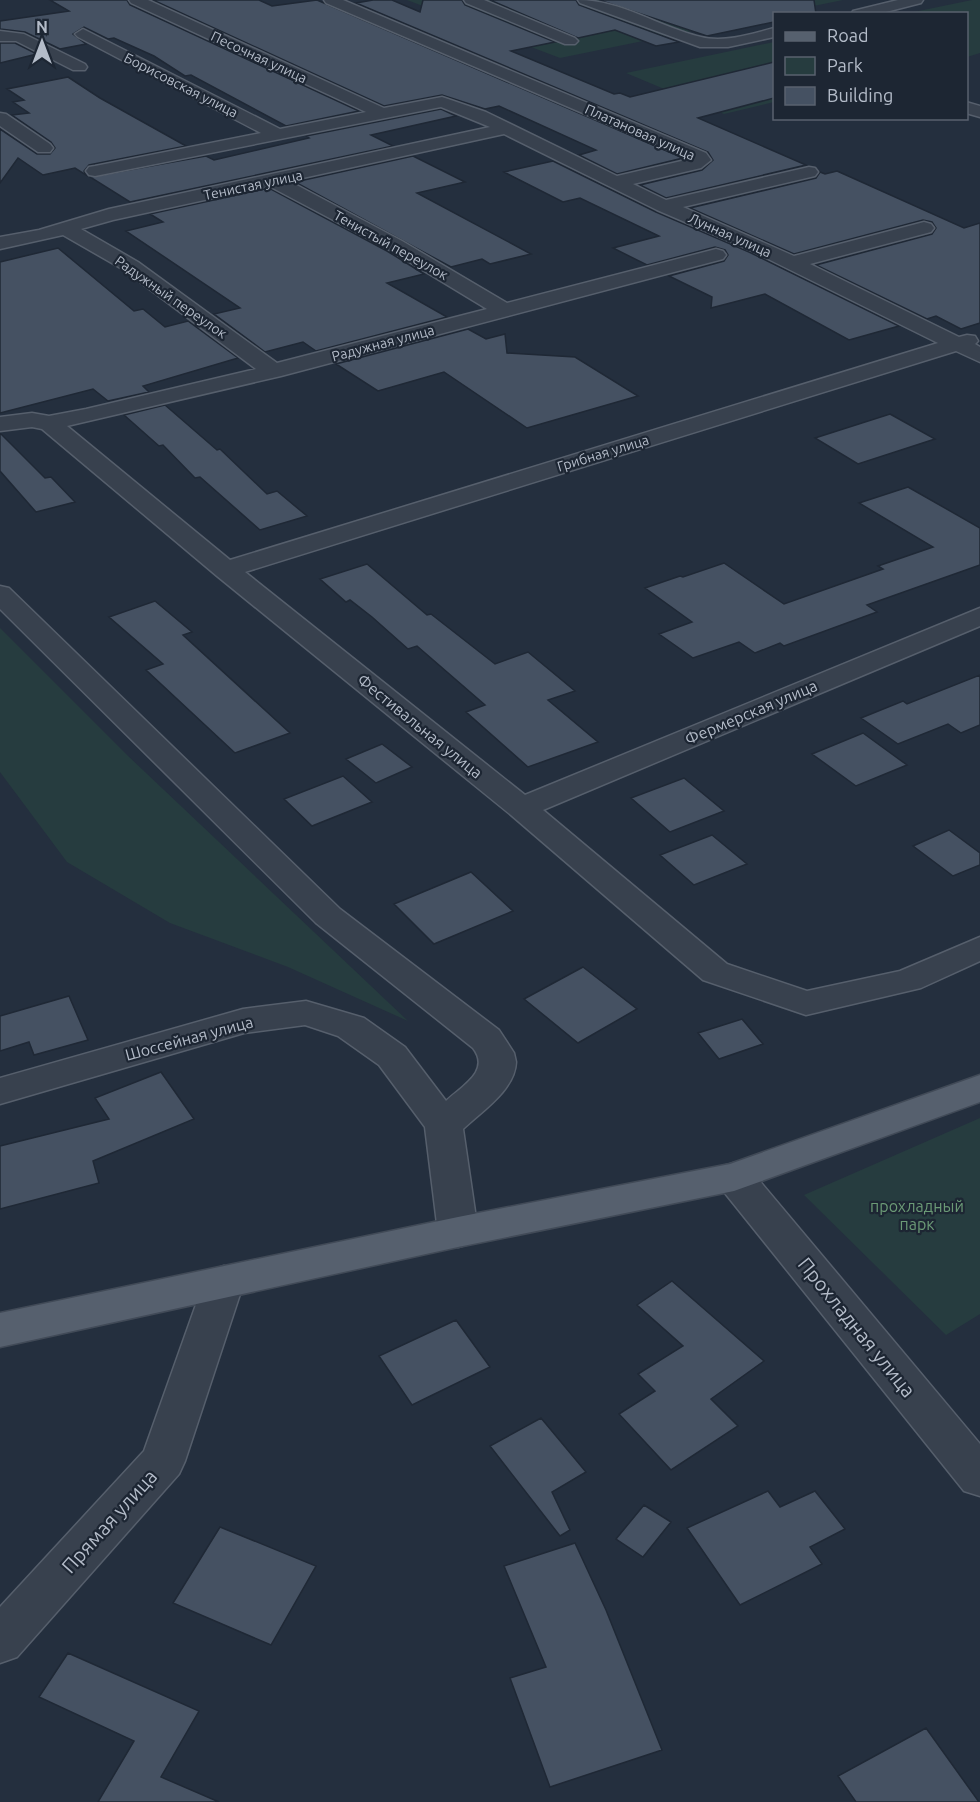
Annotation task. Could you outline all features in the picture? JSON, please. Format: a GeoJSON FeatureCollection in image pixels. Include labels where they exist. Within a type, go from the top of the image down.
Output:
{"type":"FeatureCollection","features":[{"type":"Feature","properties":{"kind":"main road"},"geometry":{"type":"LineString","coordinates":[[0,1330],[458,1232],[734,1177],[980,1088]]}},
{"type":"Feature","properties":{"kind":"street","name":"Песочная улица"},"geometry":{"type":"LineString","coordinates":[[136,0],[383,114]]}},
{"type":"Feature","properties":{"kind":"street","name":"Платановая улица"},"geometry":{"type":"LineString","coordinates":[[331,0],[700,157],[702,160],[695,164],[616,182]]}},
{"type":"Feature","properties":{"kind":"street"},"geometry":{"type":"LineString","coordinates":[[471,0],[570,41]]}},
{"type":"Feature","properties":{"kind":"street"},"geometry":{"type":"LineString","coordinates":[[585,0],[700,42],[715,44],[734,42],[773,33]]}},
{"type":"Feature","properties":{"kind":"street"},"geometry":{"type":"LineString","coordinates":[[866,12],[916,0]]}},
{"type":"Feature","properties":{"kind":"street","name":"Борисовская улица"},"geometry":{"type":"LineString","coordinates":[[83,34],[280,136]]}},
{"type":"Feature","properties":{"kind":"street"},"geometry":{"type":"LineString","coordinates":[[0,36],[19,37],[79,67]]}},
{"type":"Feature","properties":{"kind":"street","name":"Лунная улица"},"geometry":{"type":"LineString","coordinates":[[95,171],[442,102],[480,116],[664,206],[791,263],[980,355]]}},
{"type":"Feature","properties":{"kind":"street"},"geometry":{"type":"LineString","coordinates":[[0,118],[44,148]]}},
{"type":"Feature","properties":{"kind":"street","name":"Тенистая улица"},"geometry":{"type":"LineString","coordinates":[[0,243],[109,216],[506,129]]}},
{"type":"Feature","properties":{"kind":"street"},"geometry":{"type":"LineString","coordinates":[[664,206],[809,171]]}},
{"type":"Feature","properties":{"kind":"street","name":"Тенистый переулок"},"geometry":{"type":"LineString","coordinates":[[274,181],[394,245],[505,311]]}},
{"type":"Feature","properties":{"kind":"street","name":"Радужный переулок"},"geometry":{"type":"LineString","coordinates":[[65,228],[131,266],[273,371]]}},
{"type":"Feature","properties":{"kind":"street"},"geometry":{"type":"LineString","coordinates":[[791,263],[924,228]]}},
{"type":"Feature","properties":{"kind":"street","name":"Радужная улица"},"geometry":{"type":"LineString","coordinates":[[0,424],[32,420],[49,423],[273,371],[716,255]]}},
{"type":"Feature","properties":{"kind":"street","name":"Грибная улица"},"geometry":{"type":"LineString","coordinates":[[226,570],[980,338]]}},
{"type":"Feature","properties":{"kind":"street","name":"Фестивальная улица"},"geometry":{"type":"LineString","coordinates":[[49,423],[226,570],[522,808],[715,972],[806,1003],[909,980],[980,948]]}},
{"type":"Feature","properties":{"kind":"street"},"geometry":{"type":"LineString","coordinates":[[0,594],[328,915],[486,1039],[496,1053],[500,1068],[494,1077],[444,1125],[458,1232]]}},
{"type":"Feature","properties":{"kind":"street","name":"Фермерская улица"},"geometry":{"type":"LineString","coordinates":[[522,808],[980,616]]}},
{"type":"Feature","properties":{"kind":"street","name":"Шоссейная улица"},"geometry":{"type":"LineString","coordinates":[[0,1091],[243,1021],[306,1013],[351,1027],[392,1056],[444,1125]]}},
{"type":"Feature","properties":{"kind":"street","name":"Прохладная улица"},"geometry":{"type":"LineString","coordinates":[[734,1177],[980,1477]]}},
{"type":"Feature","properties":{"kind":"street","name":"Прямая улица"},"geometry":{"type":"LineString","coordinates":[[0,1641],[163,1461],[224,1282]]}},
{"type":"Feature","properties":{"kind":"green space"},"geometry":{"type":"Polygon","coordinates":[[[407,0],[843,0],[784,12],[773,12],[773,14],[560,58],[407,0]]]}},
{"type":"Feature","properties":{"kind":"green space"},"geometry":{"type":"Polygon","coordinates":[[[980,0],[980,53],[968,57],[968,12],[914,12],[980,0]]]}},
{"type":"Feature","properties":{"kind":"green space"},"geometry":{"type":"Polygon","coordinates":[[[773,42],[773,102],[724,114],[626,73],[773,42]]]}},
{"type":"Feature","properties":{"kind":"green space"},"geometry":{"type":"Polygon","coordinates":[[[0,628],[127,755],[408,1021],[288,967],[170,923],[67,862],[0,772],[0,628]]]}},
{"type":"Feature","properties":{"kind":"green space","name":"прохладный парк"},"geometry":{"type":"Polygon","coordinates":[[[980,1118],[980,1314],[946,1335],[804,1195],[980,1118]]]}},
{"type":"Feature","properties":{"kind":"building"},"geometry":{"type":"Polygon","coordinates":[[[50,0],[127,0],[130,5],[359,111],[286,126],[191,75],[185,76],[154,56],[114,38],[108,39],[84,27],[73,34],[86,44],[60,49],[25,32],[0,29],[0,21],[69,11],[50,0]]]}},
{"type":"Feature","properties":{"kind":"building"},"geometry":{"type":"Polygon","coordinates":[[[153,0],[259,0],[272,6],[317,0],[683,158],[617,174],[579,155],[596,150],[499,106],[485,109],[442,95],[384,106],[153,0]]]}},
{"type":"Feature","properties":{"kind":"building"},"geometry":{"type":"Polygon","coordinates":[[[392,0],[420,12],[423,0],[462,0],[465,5],[555,42],[511,51],[614,94],[620,93],[630,97],[773,62],[773,98],[698,118],[806,165],[666,198],[640,185],[702,170],[713,160],[708,152],[356,3],[392,0]]]}},
{"type":"Feature","properties":{"kind":"building"},"geometry":{"type":"Polygon","coordinates":[[[490,0],[576,0],[579,5],[679,42],[656,46],[615,30],[578,38],[490,0]]]}},
{"type":"Feature","properties":{"kind":"building"},"geometry":{"type":"Polygon","coordinates":[[[599,0],[814,0],[816,12],[773,12],[773,22],[707,36],[599,0]]]}},
{"type":"Feature","properties":{"kind":"building"},"geometry":{"type":"Polygon","coordinates":[[[0,43],[15,43],[37,54],[0,63],[0,43]]]}},
{"type":"Feature","properties":{"kind":"building"},"geometry":{"type":"Polygon","coordinates":[[[68,77],[100,98],[186,146],[89,165],[84,171],[86,175],[75,168],[43,175],[18,158],[0,183],[0,129],[37,154],[50,154],[55,148],[51,142],[12,115],[29,113],[13,102],[24,100],[7,89],[68,77]]]}},
{"type":"Feature","properties":{"kind":"building"},"geometry":{"type":"Polygon","coordinates":[[[441,109],[456,116],[371,135],[393,146],[130,202],[90,177],[206,156],[214,160],[309,138],[306,136],[441,109]]]}},
{"type":"Feature","properties":{"kind":"building"},"geometry":{"type":"Polygon","coordinates":[[[413,156],[465,182],[417,193],[531,254],[490,264],[482,259],[451,267],[295,182],[413,156]]]}},
{"type":"Feature","properties":{"kind":"building"},"geometry":{"type":"Polygon","coordinates":[[[553,161],[656,212],[749,252],[899,326],[849,340],[765,294],[711,308],[712,297],[669,276],[724,261],[728,255],[725,250],[715,247],[647,265],[613,248],[659,236],[580,198],[563,202],[504,172],[553,161]]]}},
{"type":"Feature","properties":{"kind":"building"},"geometry":{"type":"Polygon","coordinates":[[[837,171],[964,228],[980,223],[980,323],[961,329],[936,316],[927,319],[816,265],[932,234],[936,228],[932,222],[923,220],[794,254],[690,208],[816,178],[820,172],[825,174],[837,171]]]}},
{"type":"Feature","properties":{"kind":"building"},"geometry":{"type":"Polygon","coordinates":[[[269,188],[387,251],[424,274],[387,283],[447,317],[316,351],[303,342],[265,352],[214,314],[240,308],[126,231],[163,222],[150,214],[269,188]]]}},
{"type":"Feature","properties":{"kind":"building"},"geometry":{"type":"Polygon","coordinates":[[[58,248],[134,311],[143,309],[165,327],[188,321],[238,358],[143,386],[149,392],[108,401],[93,389],[0,413],[0,262],[58,248]]]}},
{"type":"Feature","properties":{"kind":"building"},"geometry":{"type":"Polygon","coordinates":[[[468,329],[486,339],[505,334],[507,353],[575,357],[638,396],[527,428],[444,372],[378,391],[336,364],[468,329]]]}},
{"type":"Feature","properties":{"kind":"building"},"geometry":{"type":"Polygon","coordinates":[[[165,405],[217,450],[220,449],[267,494],[277,491],[307,516],[260,530],[200,477],[195,478],[163,445],[159,446],[124,415],[165,405]]]}},
{"type":"Feature","properties":{"kind":"building"},"geometry":{"type":"Polygon","coordinates":[[[890,414],[935,439],[858,464],[815,438],[890,414]]]}},
{"type":"Feature","properties":{"kind":"building"},"geometry":{"type":"Polygon","coordinates":[[[0,433],[45,478],[51,477],[75,502],[36,512],[0,471],[0,433]]]}},
{"type":"Feature","properties":{"kind":"building"},"geometry":{"type":"Polygon","coordinates":[[[908,487],[980,528],[980,565],[867,605],[877,612],[784,646],[780,643],[755,653],[739,642],[693,658],[659,634],[692,622],[645,588],[680,576],[683,577],[724,563],[784,604],[883,569],[878,566],[933,547],[859,503],[908,487]]]}},
{"type":"Feature","properties":{"kind":"building"},"geometry":{"type":"Polygon","coordinates":[[[367,564],[427,615],[431,614],[495,664],[528,652],[575,691],[548,700],[598,742],[528,767],[466,712],[485,705],[417,646],[408,649],[372,617],[350,600],[346,602],[320,579],[367,564]]]}},
{"type":"Feature","properties":{"kind":"building"},"geometry":{"type":"Polygon","coordinates":[[[155,601],[192,632],[183,635],[290,733],[235,753],[146,670],[163,664],[109,617],[155,601]]]}},
{"type":"Feature","properties":{"kind":"building"},"geometry":{"type":"Polygon","coordinates":[[[980,675],[980,725],[961,733],[948,724],[898,744],[861,718],[903,701],[907,704],[980,675]]]}},
{"type":"Feature","properties":{"kind":"building"},"geometry":{"type":"Polygon","coordinates":[[[863,733],[907,765],[856,786],[812,754],[863,733]]]}},
{"type":"Feature","properties":{"kind":"building"},"geometry":{"type":"Polygon","coordinates":[[[382,744],[412,767],[376,783],[346,759],[382,744]]]}},
{"type":"Feature","properties":{"kind":"building"},"geometry":{"type":"Polygon","coordinates":[[[343,776],[372,802],[312,826],[284,799],[343,776]]]}},
{"type":"Feature","properties":{"kind":"building"},"geometry":{"type":"Polygon","coordinates":[[[684,778],[724,811],[670,832],[631,798],[684,778]]]}},
{"type":"Feature","properties":{"kind":"building"},"geometry":{"type":"Polygon","coordinates":[[[949,830],[980,853],[980,865],[953,876],[913,846],[949,830]]]}},
{"type":"Feature","properties":{"kind":"building"},"geometry":{"type":"Polygon","coordinates":[[[712,835],[747,864],[694,885],[660,855],[712,835]]]}},
{"type":"Feature","properties":{"kind":"building"},"geometry":{"type":"Polygon","coordinates":[[[471,872],[513,911],[434,944],[394,904],[471,872]]]}},
{"type":"Feature","properties":{"kind":"building"},"geometry":{"type":"Polygon","coordinates":[[[583,967],[637,1009],[578,1043],[524,999],[583,967]]]}},
{"type":"Feature","properties":{"kind":"building"},"geometry":{"type":"Polygon","coordinates":[[[69,996],[88,1040],[34,1055],[29,1042],[0,1051],[0,1016],[69,996]]]}},
{"type":"Feature","properties":{"kind":"building"},"geometry":{"type":"Polygon","coordinates":[[[742,1019],[763,1044],[719,1059],[698,1033],[742,1019]]]}},
{"type":"Feature","properties":{"kind":"building"},"geometry":{"type":"Polygon","coordinates":[[[161,1072],[194,1119],[93,1161],[99,1183],[0,1209],[0,1146],[109,1119],[95,1098],[161,1072]]]}},
{"type":"Feature","properties":{"kind":"building"},"geometry":{"type":"Polygon","coordinates":[[[672,1281],[764,1361],[711,1399],[738,1426],[671,1470],[619,1414],[655,1391],[638,1374],[683,1346],[637,1305],[672,1281]]]}},
{"type":"Feature","properties":{"kind":"building"},"geometry":{"type":"Polygon","coordinates":[[[456,1320],[490,1367],[412,1405],[379,1356],[456,1320]]]}},
{"type":"Feature","properties":{"kind":"building"},"geometry":{"type":"Polygon","coordinates":[[[541,1418],[586,1472],[552,1492],[570,1530],[560,1536],[490,1446],[541,1418]]]}},
{"type":"Feature","properties":{"kind":"building"},"geometry":{"type":"Polygon","coordinates":[[[768,1491],[780,1507],[815,1491],[845,1529],[810,1547],[822,1564],[740,1605],[687,1528],[768,1491]]]}},
{"type":"Feature","properties":{"kind":"building"},"geometry":{"type":"Polygon","coordinates":[[[644,1505],[671,1522],[643,1557],[616,1539],[644,1505]]]}},
{"type":"Feature","properties":{"kind":"building"},"geometry":{"type":"Polygon","coordinates":[[[220,1527],[316,1566],[271,1645],[173,1603],[220,1527]]]}},
{"type":"Feature","properties":{"kind":"building"},"geometry":{"type":"Polygon","coordinates":[[[575,1543],[606,1610],[662,1750],[550,1787],[510,1678],[546,1667],[504,1566],[575,1543]]]}},
{"type":"Feature","properties":{"kind":"building"},"geometry":{"type":"Polygon","coordinates":[[[68,1653],[199,1711],[161,1777],[219,1802],[98,1802],[134,1741],[39,1697],[68,1653]]]}},
{"type":"Feature","properties":{"kind":"building"},"geometry":{"type":"Polygon","coordinates":[[[926,1728],[979,1802],[856,1802],[838,1776],[926,1728]]]}}]}
